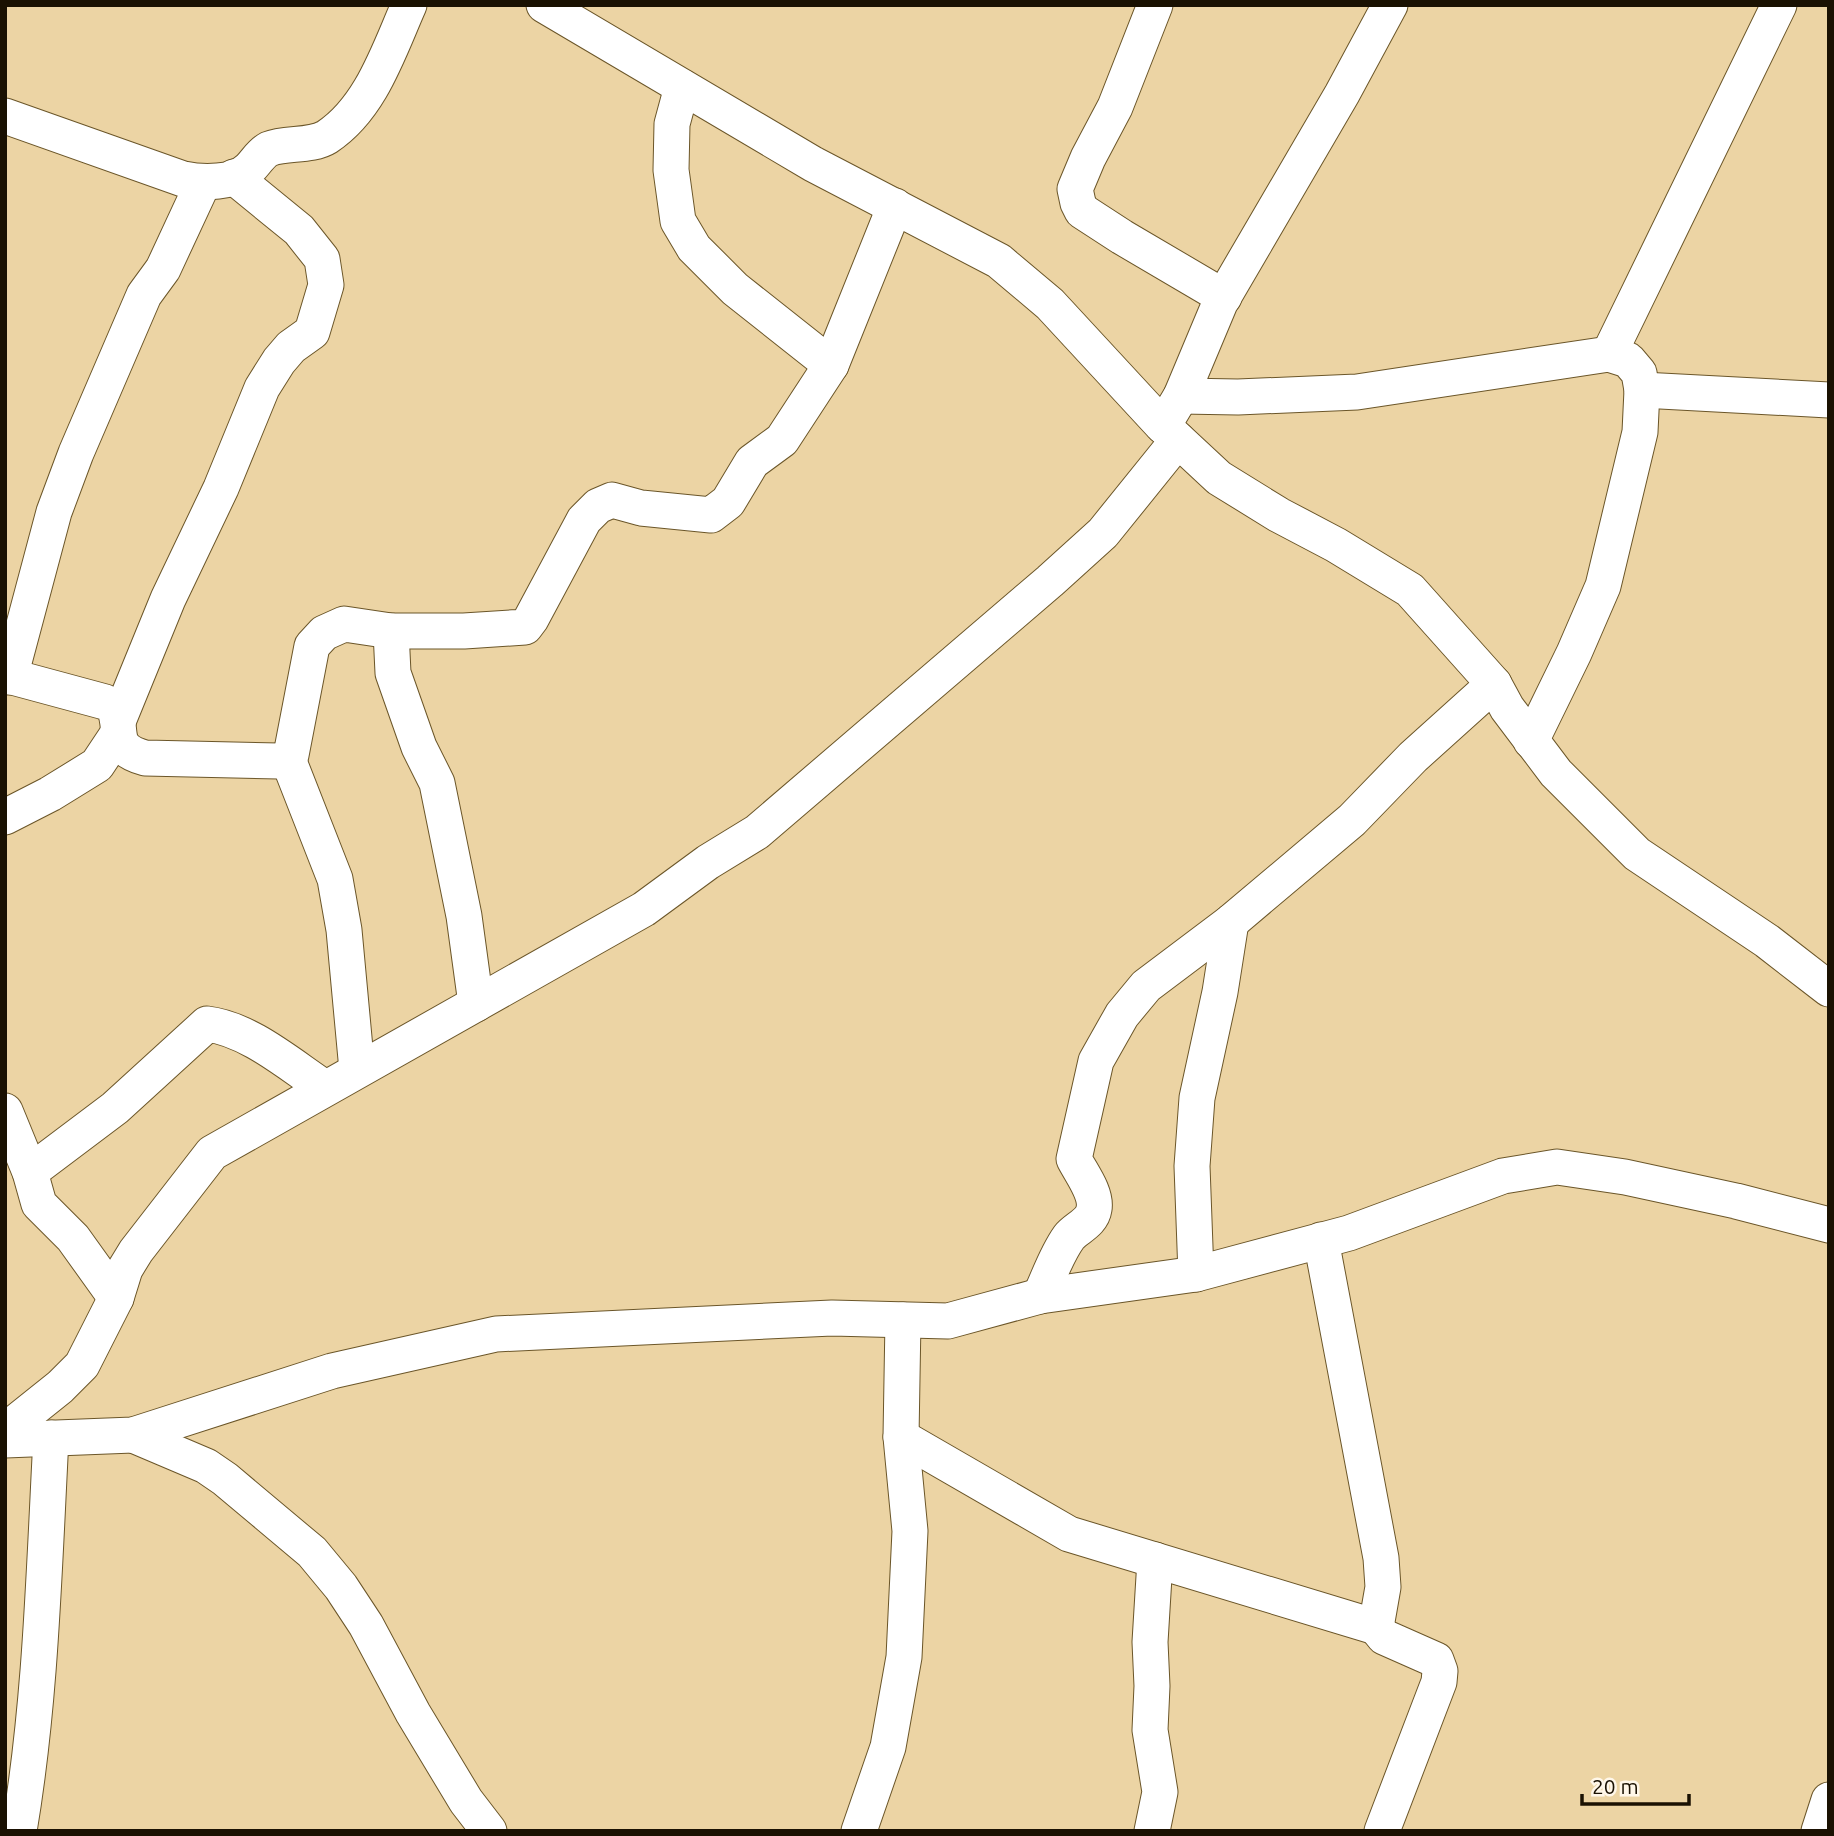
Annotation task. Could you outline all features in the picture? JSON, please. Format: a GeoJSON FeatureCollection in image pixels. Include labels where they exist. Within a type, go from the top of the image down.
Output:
{"type":"FeatureCollection","features":[{"type":"Feature","properties":{"kind":"street"},"geometry":{"type":"LineString","coordinates":[[5,116],[183,179],[219,180],[248,170],[269,149],[326,138],[353,114],[378,75],[410,5]]}},
{"type":"Feature","properties":{"kind":"street"},"geometry":{"type":"LineString","coordinates":[[544,5],[813,164],[999,261],[1050,304],[1170,433],[1219,478],[1410,590],[1494,684],[1507,708],[1556,773],[1637,854],[1767,941],[1829,989]]}},
{"type":"Feature","properties":{"kind":"street"},"geometry":{"type":"LineString","coordinates":[[1155,5],[1115,107],[1075,189],[1078,203],[1082,211],[1122,237],[1224,297]]}},
{"type":"Feature","properties":{"kind":"street"},"geometry":{"type":"LineString","coordinates":[[5,1431],[60,1387],[82,1365],[116,1298],[125,1269],[136,1251],[212,1153],[644,909],[708,862],[757,832],[1103,533],[1170,433],[1181,396],[1224,297],[1342,94],[1390,5]]}},
{"type":"Feature","properties":{"kind":"street"},"geometry":{"type":"LineString","coordinates":[[1609,354],[1779,5]]}},
{"type":"Feature","properties":{"kind":"street"},"geometry":{"type":"LineString","coordinates":[[682,87],[672,124],[671,170],[678,221],[694,248],[735,289],[831,365]]}},
{"type":"Feature","properties":{"kind":"street"},"geometry":{"type":"LineString","coordinates":[[219,180],[163,270],[144,295],[76,453],[54,512],[7,676],[105,702],[114,707],[126,749],[145,758],[224,761],[288,759],[291,755],[312,646],[324,633],[344,624],[391,631],[464,631],[525,627],[584,520],[598,506],[612,500],[640,508],[711,515],[728,502],[752,462],[782,440],[831,365],[895,206]]}},
{"type":"Feature","properties":{"kind":"street"},"geometry":{"type":"LineString","coordinates":[[5,817],[50,794],[97,765],[118,727],[167,599],[221,488],[262,388],[291,347],[312,331],[326,285],[322,259],[299,230],[219,180]]}},
{"type":"Feature","properties":{"kind":"street"},"geometry":{"type":"LineString","coordinates":[[1181,396],[1238,397],[1357,392],[1609,354],[1629,360],[1639,373],[1642,390],[1640,432],[1603,586],[1531,741]]}},
{"type":"Feature","properties":{"kind":"street"},"geometry":{"type":"LineString","coordinates":[[1642,390],[1829,400]]}},
{"type":"Feature","properties":{"kind":"street"},"geometry":{"type":"LineString","coordinates":[[391,631],[393,673],[419,747],[437,782],[464,916],[476,1004]]}},
{"type":"Feature","properties":{"kind":"street"},"geometry":{"type":"LineString","coordinates":[[1040,1296],[1062,1248],[1072,1234],[1091,1217],[1095,1208],[1090,1190],[1074,1160],[1096,1061],[1122,1015],[1146,986],[1231,922],[1352,820],[1413,757],[1494,684]]}},
{"type":"Feature","properties":{"kind":"street"},"geometry":{"type":"LineString","coordinates":[[288,759],[335,879],[344,930],[357,1070]]}},
{"type":"Feature","properties":{"kind":"street"},"geometry":{"type":"LineString","coordinates":[[1196,1273],[1192,1166],[1197,1098],[1220,992],[1231,922]]}},
{"type":"Feature","properties":{"kind":"street"},"geometry":{"type":"LineString","coordinates":[[30,1172],[115,1108],[207,1024],[223,1026],[244,1035],[325,1088]]}},
{"type":"Feature","properties":{"kind":"street"},"geometry":{"type":"LineString","coordinates":[[5,1111],[30,1172],[39,1204],[73,1238],[116,1298]]}},
{"type":"Feature","properties":{"kind":"street"},"geometry":{"type":"LineString","coordinates":[[5,1440],[133,1435],[332,1371],[496,1334],[832,1318],[948,1321],[1040,1296],[1196,1273],[1349,1233],[1503,1176],[1557,1167],[1625,1177],[1829,1225]]}},
{"type":"Feature","properties":{"kind":"street"},"geometry":{"type":"LineString","coordinates":[[1321,1240],[1381,1558],[1383,1587],[1376,1627]]}},
{"type":"Feature","properties":{"kind":"street"},"geometry":{"type":"LineString","coordinates":[[859,1831],[888,1747],[904,1657],[910,1531],[901,1437],[904,1320]]}},
{"type":"Feature","properties":{"kind":"street"},"geometry":{"type":"LineString","coordinates":[[133,1435],[206,1466],[312,1552],[341,1587],[366,1625],[413,1713],[466,1801],[489,1831]]}},
{"type":"Feature","properties":{"kind":"street"},"geometry":{"type":"LineString","coordinates":[[901,1437],[1069,1534],[1376,1627],[1384,1637],[1436,1660],[1440,1671],[1439,1682],[1382,1831]]}},
{"type":"Feature","properties":{"kind":"street"},"geometry":{"type":"LineString","coordinates":[[19,1831],[28,1780],[41,1626],[51,1438]]}},
{"type":"Feature","properties":{"kind":"street"},"geometry":{"type":"LineString","coordinates":[[1152,1831],[1160,1792],[1150,1730],[1150,1642],[1155,1560]]}},
{"type":"Feature","properties":{"kind":"street"},"geometry":{"type":"LineString","coordinates":[[1819,1831],[1829,1800]]}}]}
